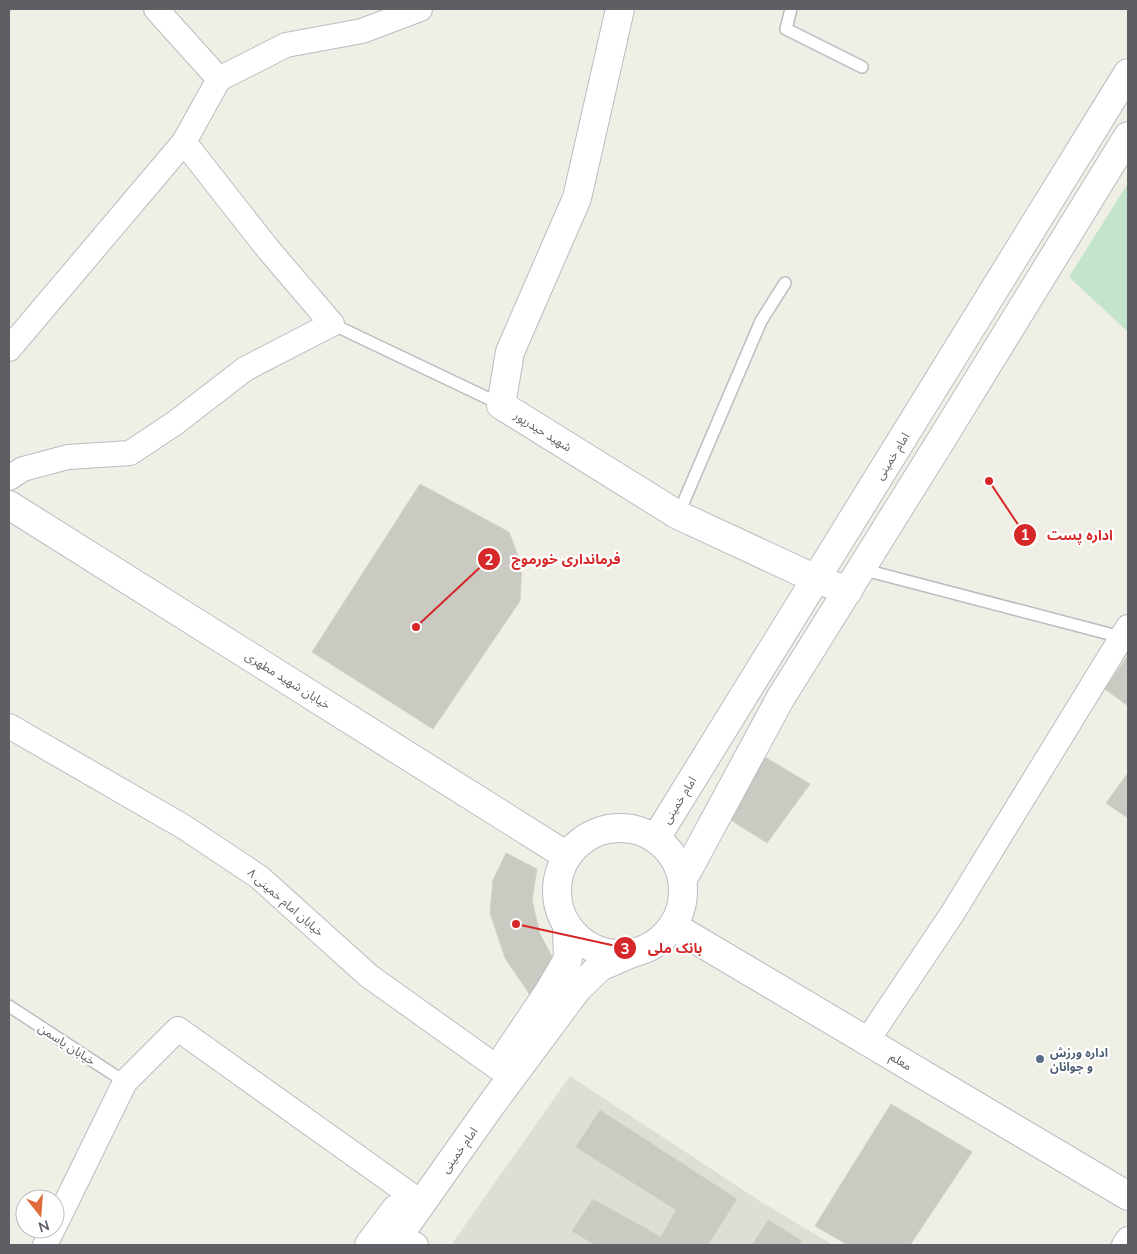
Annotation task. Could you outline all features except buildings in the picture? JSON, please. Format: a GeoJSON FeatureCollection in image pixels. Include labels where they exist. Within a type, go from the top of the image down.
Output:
{"type":"FeatureCollection","features":[{"type":"Feature","properties":{"kind":"main road","name":"شهید حیدرپور"},"geometry":{"type":"LineString","coordinates":[[620,9],[577,198],[510,352],[501,405],[678,515],[816,579],[854,580]]}},
{"type":"Feature","properties":{"kind":"main road","name":"امام خمینی"},"geometry":{"type":"LineString","coordinates":[[656,838],[1128,73]]}},
{"type":"Feature","properties":{"kind":"main road"},"geometry":{"type":"LineString","coordinates":[[683,879],[780,699],[1128,136]]}},
{"type":"Feature","properties":{"kind":"main road","name":"خیابان شهید مطهری"},"geometry":{"type":"LineString","coordinates":[[9,505],[567,856]]}},
{"type":"Feature","properties":{"kind":"main road"},"geometry":{"type":"LineString","coordinates":[[632,828],[656,838],[673,856],[683,879],[683,903],[673,926],[656,944],[632,953],[608,953],[584,944],[567,926],[558,904],[558,878],[567,856],[585,838],[608,829],[632,828]]}},
{"type":"Feature","properties":{"kind":"main road","name":"امام خمینی"},"geometry":{"type":"LineString","coordinates":[[369,1245],[498,1068],[548,993],[568,959],[567,926]]}},
{"type":"Feature","properties":{"kind":"main road","name":"معلم"},"geometry":{"type":"LineString","coordinates":[[673,926],[1128,1196]]}},
{"type":"Feature","properties":{"kind":"main road","name":"امام خمینی"},"geometry":{"type":"LineString","coordinates":[[403,1242],[492,1105],[578,988],[600,967],[632,953]]}},
{"type":"Feature","properties":{"kind":"street"},"geometry":{"type":"LineString","coordinates":[[156,9],[219,79]]}},
{"type":"Feature","properties":{"kind":"street"},"geometry":{"type":"LineString","coordinates":[[9,349],[184,142],[219,79],[286,45],[362,31],[420,9]]}},
{"type":"Feature","properties":{"kind":"street"},"geometry":{"type":"LineString","coordinates":[[9,478],[23,469],[68,457],[130,453],[175,423],[245,369],[332,324],[268,249],[184,142]]}},
{"type":"Feature","properties":{"kind":"street"},"geometry":{"type":"LineString","coordinates":[[867,1041],[952,914],[1125,632]]}},
{"type":"Feature","properties":{"kind":"street","name":"خیابان امام خمینی ۸"},"geometry":{"type":"LineString","coordinates":[[9,726],[184,827],[259,877],[369,976],[498,1068]]}},
{"type":"Feature","properties":{"kind":"street"},"geometry":{"type":"LineString","coordinates":[[65,1205],[125,1082],[178,1029],[408,1193]]}},
{"type":"Feature","properties":{"kind":"street"},"geometry":{"type":"LineString","coordinates":[[1124,1245],[1128,1239]]}},
{"type":"Feature","properties":{"kind":"lane"},"geometry":{"type":"LineString","coordinates":[[791,9],[786,29],[862,67]]}},
{"type":"Feature","properties":{"kind":"lane"},"geometry":{"type":"LineString","coordinates":[[678,515],[761,322],[784,283]]}},
{"type":"Feature","properties":{"kind":"lane"},"geometry":{"type":"LineString","coordinates":[[332,324],[501,405]]}},
{"type":"Feature","properties":{"kind":"lane"},"geometry":{"type":"LineString","coordinates":[[854,580],[1125,632]]}},
{"type":"Feature","properties":{"kind":"lane","name":"خیابان یاسمن"},"geometry":{"type":"LineString","coordinates":[[9,1006],[125,1082]]}},
{"type":"Feature","properties":{"kind":"shaded area"},"geometry":{"type":"Polygon","coordinates":[[[570,1076],[760,1201],[833,1245],[451,1245],[570,1076]]]}},
{"type":"Feature","properties":{"kind":"green space"},"geometry":{"type":"Polygon","coordinates":[[[1128,183],[1128,332],[1069,277],[1128,183]]]}},
{"type":"Feature","properties":{"kind":"place","name":"اداره پست"},"geometry":{"type":"Point","coordinates":[989,481]}},
{"type":"Feature","properties":{"kind":"place","name":"فرمانداری خورموج"},"geometry":{"type":"Point","coordinates":[416,627]}},
{"type":"Feature","properties":{"kind":"place","name":"بانک ملی"},"geometry":{"type":"Point","coordinates":[516,924]}},
{"type":"Feature","properties":{"kind":"place","name":"اداره ورزش و جوانان"},"geometry":{"type":"Point","coordinates":[1040,1059]}}]}
